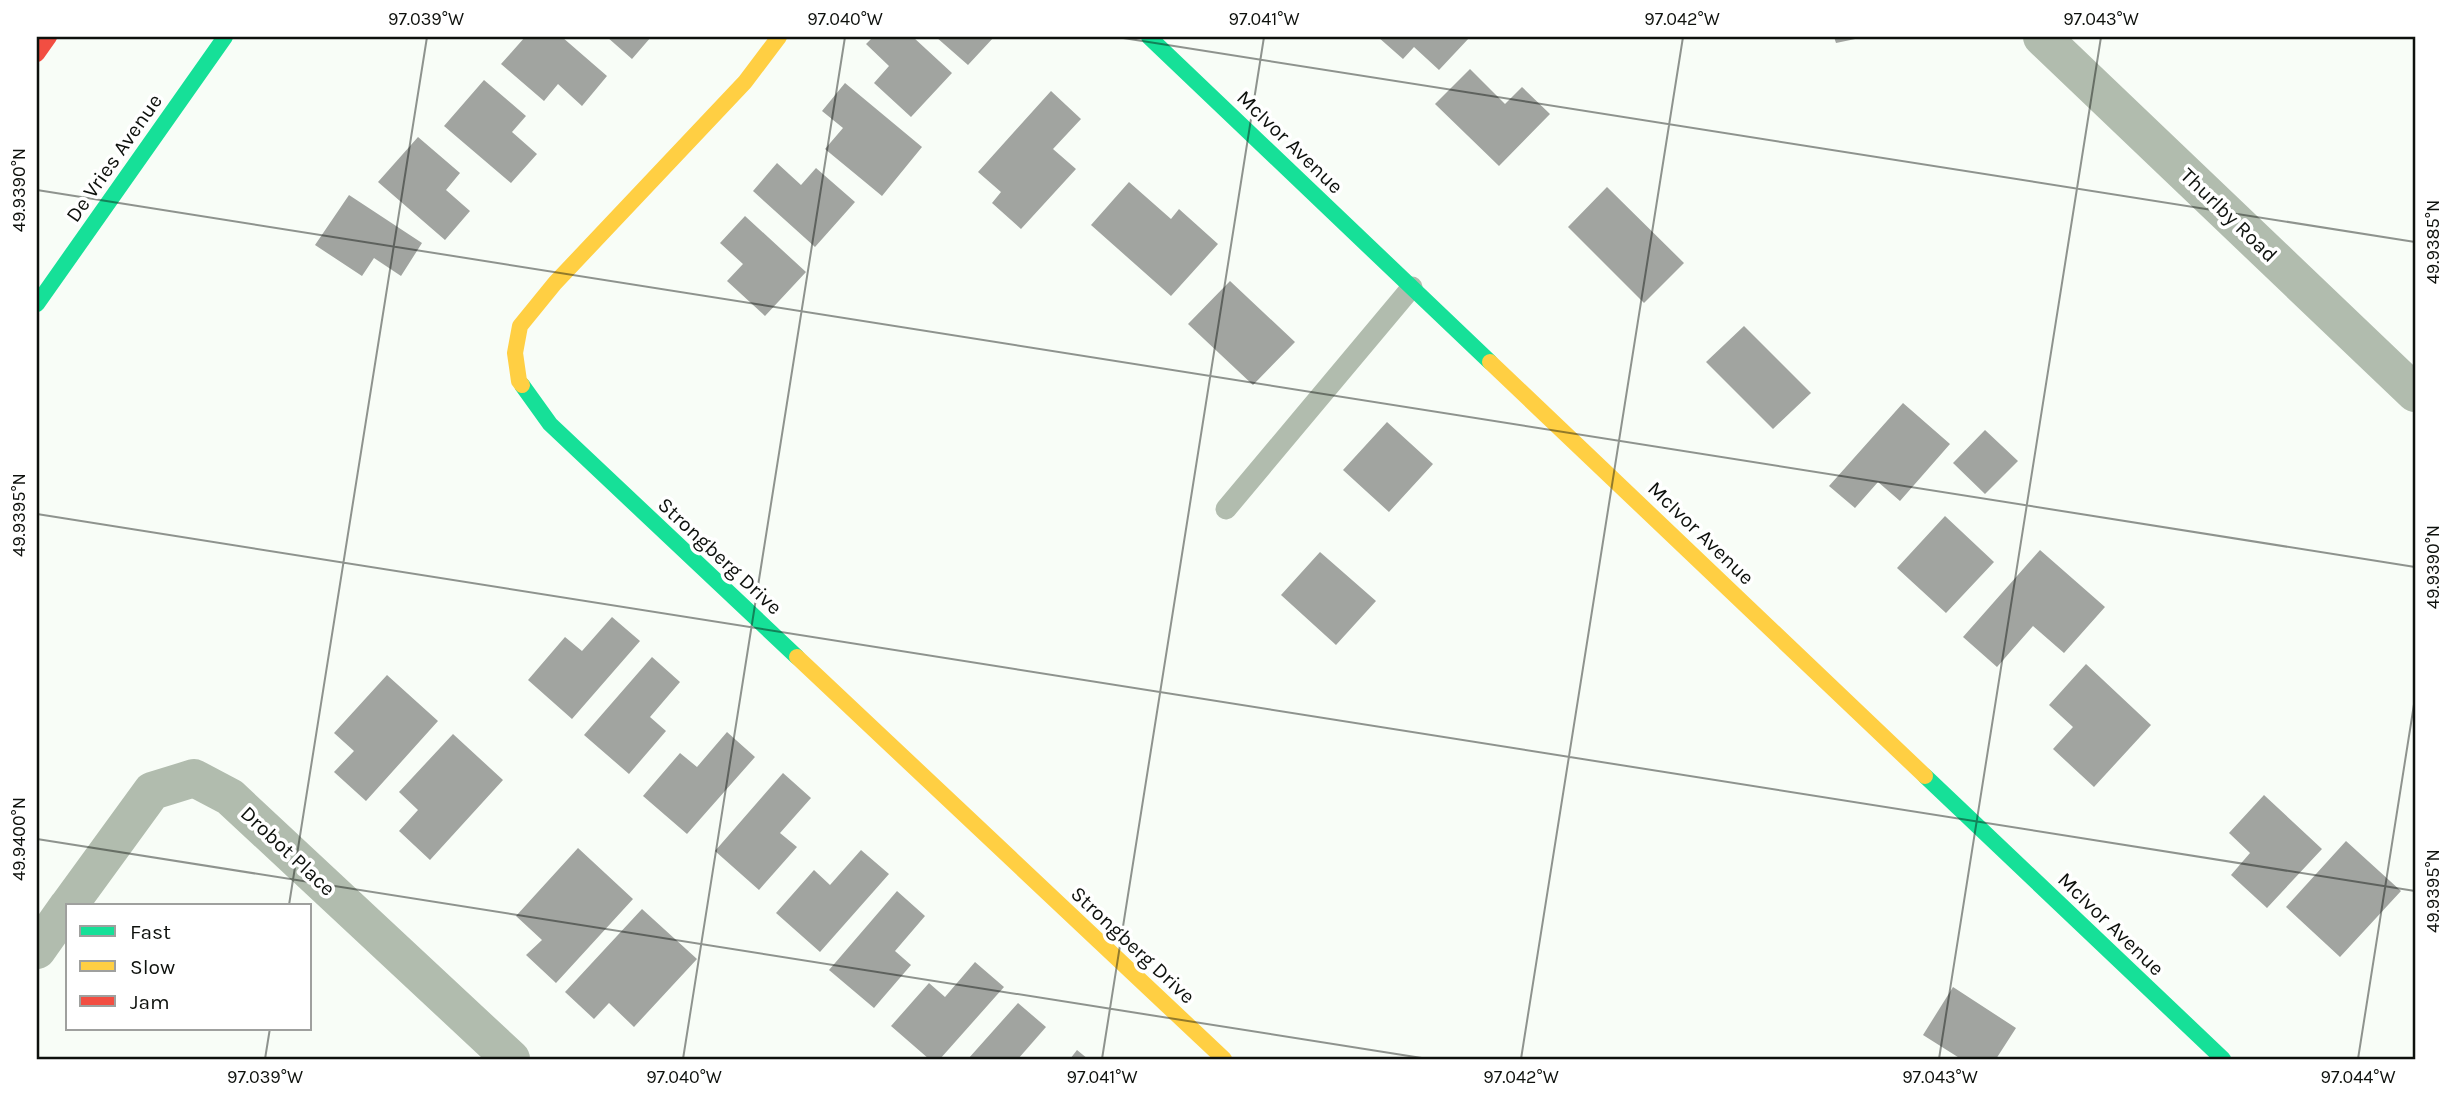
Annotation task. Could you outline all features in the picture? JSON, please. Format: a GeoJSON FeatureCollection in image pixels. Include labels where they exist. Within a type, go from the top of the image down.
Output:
{"type":"FeatureCollection","features":[{"type":"Feature","properties":{"kind":"street"},"geometry":{"type":"LineString","coordinates":[[37,54],[49,37]]}},
{"type":"Feature","properties":{"kind":"street","name":"De Vries Avenue"},"geometry":{"type":"LineString","coordinates":[[37,304],[225,37]]}},
{"type":"Feature","properties":{"kind":"street","name":"Strongberg Drive"},"geometry":{"type":"LineString","coordinates":[[779,37],[745,82],[555,283],[520,326],[515,353],[519,381],[550,424],[1224,1059]]}},
{"type":"Feature","properties":{"kind":"street","name":"McIvor Avenue"},"geometry":{"type":"LineString","coordinates":[[1149,37],[2223,1059]]}},
{"type":"Feature","properties":{"kind":"street","name":"Thurlby Road"},"geometry":{"type":"LineString","coordinates":[[2042,37],[2415,393]]}},
{"type":"Feature","properties":{"kind":"street","name":"Drobot Place"},"geometry":{"type":"LineString","coordinates":[[69,904],[152,791],[194,778],[230,797],[511,1059]]}},
{"type":"Feature","properties":{"kind":"street","name":"Drobot Place"},"geometry":{"type":"LineString","coordinates":[[37,950],[66,909]]}},
{"type":"Feature","properties":{"kind":"lane"},"geometry":{"type":"LineString","coordinates":[[1226,509],[1412,286]]}},
{"type":"Feature","properties":{"kind":"building"},"geometry":{"type":"Polygon","coordinates":[[[525,37],[562,37],[607,76],[582,106],[558,84],[544,101],[501,64],[525,37]]]}},
{"type":"Feature","properties":{"kind":"building"},"geometry":{"type":"Polygon","coordinates":[[[607,37],[651,37],[632,59],[607,37]]]}},
{"type":"Feature","properties":{"kind":"building"},"geometry":{"type":"Polygon","coordinates":[[[873,37],[913,37],[952,73],[911,117],[874,83],[889,66],[866,44],[873,37]]]}},
{"type":"Feature","properties":{"kind":"building"},"geometry":{"type":"Polygon","coordinates":[[[936,37],[994,37],[968,65],[936,37]]]}},
{"type":"Feature","properties":{"kind":"building"},"geometry":{"type":"Polygon","coordinates":[[[1378,37],[1470,37],[1439,70],[1414,47],[1403,59],[1378,37]]]}},
{"type":"Feature","properties":{"kind":"building"},"geometry":{"type":"Polygon","coordinates":[[[1834,37],[1859,37],[1860,38],[1836,43],[1834,37]]]}},
{"type":"Feature","properties":{"kind":"building"},"geometry":{"type":"Polygon","coordinates":[[[1470,69],[1505,104],[1522,87],[1550,114],[1499,166],[1435,104],[1470,69]]]}},
{"type":"Feature","properties":{"kind":"building"},"geometry":{"type":"Polygon","coordinates":[[[484,80],[526,116],[512,132],[537,154],[511,183],[444,126],[484,80]]]}},
{"type":"Feature","properties":{"kind":"building"},"geometry":{"type":"Polygon","coordinates":[[[845,83],[922,147],[882,196],[825,149],[843,128],[822,111],[845,83]]]}},
{"type":"Feature","properties":{"kind":"building"},"geometry":{"type":"Polygon","coordinates":[[[1051,91],[1081,119],[1053,149],[1076,169],[1021,229],[992,203],[1001,192],[978,172],[1051,91]]]}},
{"type":"Feature","properties":{"kind":"building"},"geometry":{"type":"Polygon","coordinates":[[[418,137],[460,173],[446,190],[470,211],[445,240],[378,182],[418,137]]]}},
{"type":"Feature","properties":{"kind":"building"},"geometry":{"type":"Polygon","coordinates":[[[777,163],[801,185],[816,168],[855,202],[815,247],[753,191],[777,163]]]}},
{"type":"Feature","properties":{"kind":"building"},"geometry":{"type":"Polygon","coordinates":[[[1129,182],[1171,219],[1179,209],[1218,244],[1171,296],[1091,225],[1129,182]]]}},
{"type":"Feature","properties":{"kind":"building"},"geometry":{"type":"Polygon","coordinates":[[[1607,187],[1684,263],[1644,303],[1568,227],[1607,187]]]}},
{"type":"Feature","properties":{"kind":"building"},"geometry":{"type":"Polygon","coordinates":[[[349,195],[422,243],[401,276],[374,258],[362,276],[315,245],[349,195]]]}},
{"type":"Feature","properties":{"kind":"building"},"geometry":{"type":"Polygon","coordinates":[[[745,216],[806,272],[765,316],[727,281],[743,264],[720,243],[745,216]]]}},
{"type":"Feature","properties":{"kind":"building"},"geometry":{"type":"Polygon","coordinates":[[[1230,281],[1295,342],[1253,385],[1188,324],[1230,281]]]}},
{"type":"Feature","properties":{"kind":"building"},"geometry":{"type":"Polygon","coordinates":[[[1744,326],[1811,393],[1773,429],[1706,362],[1744,326]]]}},
{"type":"Feature","properties":{"kind":"building"},"geometry":{"type":"Polygon","coordinates":[[[1903,403],[1950,444],[1900,501],[1878,482],[1855,508],[1829,486],[1903,403]]]}},
{"type":"Feature","properties":{"kind":"building"},"geometry":{"type":"Polygon","coordinates":[[[1387,422],[1433,464],[1389,512],[1343,470],[1387,422]]]}},
{"type":"Feature","properties":{"kind":"building"},"geometry":{"type":"Polygon","coordinates":[[[1985,430],[2018,461],[1985,494],[1953,463],[1985,430]]]}},
{"type":"Feature","properties":{"kind":"building"},"geometry":{"type":"Polygon","coordinates":[[[1945,516],[1994,562],[1946,613],[1897,568],[1945,516]]]}},
{"type":"Feature","properties":{"kind":"building"},"geometry":{"type":"Polygon","coordinates":[[[2040,550],[2105,607],[2064,653],[2033,626],[1997,667],[1963,637],[2040,550]]]}},
{"type":"Feature","properties":{"kind":"building"},"geometry":{"type":"Polygon","coordinates":[[[1320,552],[1376,601],[1336,645],[1281,595],[1320,552]]]}},
{"type":"Feature","properties":{"kind":"building"},"geometry":{"type":"Polygon","coordinates":[[[612,617],[640,641],[572,719],[528,680],[565,637],[582,651],[612,617]]]}},
{"type":"Feature","properties":{"kind":"building"},"geometry":{"type":"Polygon","coordinates":[[[652,657],[680,682],[650,717],[666,731],[629,774],[584,735],[652,657]]]}},
{"type":"Feature","properties":{"kind":"building"},"geometry":{"type":"Polygon","coordinates":[[[2086,664],[2151,725],[2094,787],[2053,749],[2073,727],[2049,705],[2086,664]]]}},
{"type":"Feature","properties":{"kind":"building"},"geometry":{"type":"Polygon","coordinates":[[[387,675],[438,721],[366,801],[334,772],[354,751],[334,733],[387,675]]]}},
{"type":"Feature","properties":{"kind":"building"},"geometry":{"type":"Polygon","coordinates":[[[727,732],[755,757],[687,834],[643,796],[680,753],[697,767],[727,732]]]}},
{"type":"Feature","properties":{"kind":"building"},"geometry":{"type":"Polygon","coordinates":[[[453,734],[503,780],[430,860],[399,831],[418,810],[399,792],[453,734]]]}},
{"type":"Feature","properties":{"kind":"building"},"geometry":{"type":"Polygon","coordinates":[[[783,773],[811,798],[780,833],[797,847],[759,890],[715,851],[783,773]]]}},
{"type":"Feature","properties":{"kind":"building"},"geometry":{"type":"Polygon","coordinates":[[[2264,795],[2322,849],[2267,908],[2231,875],[2250,853],[2229,833],[2264,795]]]}},
{"type":"Feature","properties":{"kind":"building"},"geometry":{"type":"Polygon","coordinates":[[[2346,841],[2401,891],[2340,957],[2286,907],[2346,841]]]}},
{"type":"Feature","properties":{"kind":"building"},"geometry":{"type":"Polygon","coordinates":[[[578,848],[633,899],[556,983],[526,955],[542,940],[516,916],[578,848]]]}},
{"type":"Feature","properties":{"kind":"building"},"geometry":{"type":"Polygon","coordinates":[[[861,850],[889,874],[820,952],[776,913],[814,870],[830,885],[861,850]]]}},
{"type":"Feature","properties":{"kind":"building"},"geometry":{"type":"Polygon","coordinates":[[[897,891],[925,916],[895,951],[911,965],[874,1008],[829,970],[897,891]]]}},
{"type":"Feature","properties":{"kind":"building"},"geometry":{"type":"Polygon","coordinates":[[[642,909],[697,959],[634,1027],[609,1003],[594,1019],[565,992],[642,909]]]}},
{"type":"Feature","properties":{"kind":"building"},"geometry":{"type":"Polygon","coordinates":[[[975,962],[1004,987],[940,1059],[929,1059],[891,1026],[929,983],[945,997],[975,962]]]}},
{"type":"Feature","properties":{"kind":"building"},"geometry":{"type":"Polygon","coordinates":[[[1953,987],[2016,1028],[1996,1059],[1961,1059],[1923,1035],[1953,987]]]}},
{"type":"Feature","properties":{"kind":"building"},"geometry":{"type":"Polygon","coordinates":[[[1018,1003],[1046,1027],[1018,1059],[968,1059],[1018,1003]]]}},
{"type":"Feature","properties":{"kind":"building"},"geometry":{"type":"Polygon","coordinates":[[[1077,1050],[1088,1059],[1070,1059],[1077,1050]]]}},
{"type":"Feature","properties":{"kind":"traffic: fast"},"geometry":{"type":"LineString","coordinates":[[37,304],[225,37]]}},
{"type":"Feature","properties":{"kind":"traffic: fast"},"geometry":{"type":"LineString","coordinates":[[1149,37],[1490,362]]}},
{"type":"Feature","properties":{"kind":"traffic: fast"},"geometry":{"type":"LineString","coordinates":[[522,385],[550,424],[797,657]]}},
{"type":"Feature","properties":{"kind":"traffic: fast"},"geometry":{"type":"LineString","coordinates":[[1925,776],[2223,1059]]}},
{"type":"Feature","properties":{"kind":"traffic: slow"},"geometry":{"type":"LineString","coordinates":[[522,385],[515,353],[520,326],[555,283],[745,82],[779,37]]}},
{"type":"Feature","properties":{"kind":"traffic: slow"},"geometry":{"type":"LineString","coordinates":[[1490,362],[1925,776]]}},
{"type":"Feature","properties":{"kind":"traffic: slow"},"geometry":{"type":"LineString","coordinates":[[797,657],[1224,1059]]}},
{"type":"Feature","properties":{"kind":"traffic: jam"},"geometry":{"type":"LineString","coordinates":[[37,54],[49,37]]}}]}
